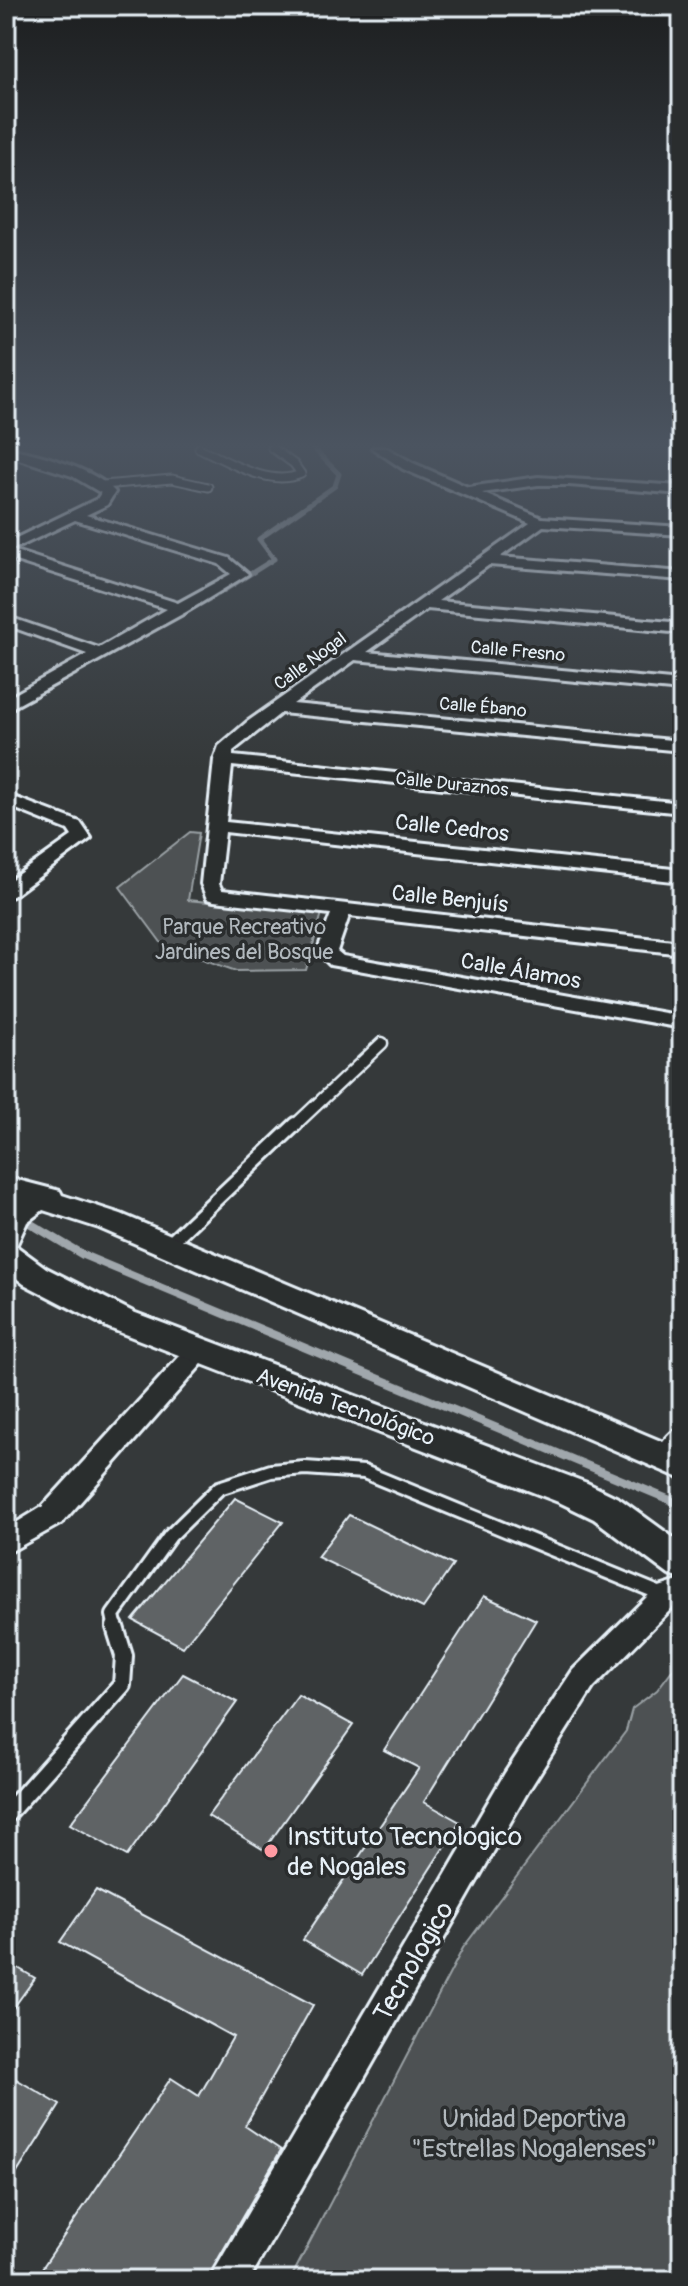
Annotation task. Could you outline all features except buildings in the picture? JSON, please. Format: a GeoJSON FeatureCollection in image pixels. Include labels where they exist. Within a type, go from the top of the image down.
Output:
{"type":"FeatureCollection","features":[{"type":"Feature","properties":{"kind":"main road"},"geometry":{"type":"LineString","coordinates":[[6,1187],[49,1198],[168,1245],[677,1453]]}},
{"type":"Feature","properties":{"kind":"main road"},"geometry":{"type":"LineString","coordinates":[[7,1247],[15,1214],[24,1205],[49,1198]]}},
{"type":"Feature","properties":{"kind":"main road","name":"Avenida Tecnológico"},"geometry":{"type":"LineString","coordinates":[[7,1247],[35,1276],[121,1320],[574,1493],[607,1509],[682,1564]]}},
{"type":"Feature","properties":{"kind":"street"},"geometry":{"type":"LineString","coordinates":[[20,555],[181,609]]}},
{"type":"Feature","properties":{"kind":"street"},"geometry":{"type":"LineString","coordinates":[[7,704],[241,574],[224,561],[203,555]]}},
{"type":"Feature","properties":{"kind":"street","name":"Calle Nogal"},"geometry":{"type":"LineString","coordinates":[[222,760],[225,750],[237,737],[491,555]]}},
{"type":"Feature","properties":{"kind":"street"},"geometry":{"type":"LineString","coordinates":[[483,560],[682,576]]}},
{"type":"Feature","properties":{"kind":"street"},"geometry":{"type":"LineString","coordinates":[[424,604],[682,628]]}},
{"type":"Feature","properties":{"kind":"street"},"geometry":{"type":"LineString","coordinates":[[6,620],[99,653]]}},
{"type":"Feature","properties":{"kind":"street","name":"Calle Fresno"},"geometry":{"type":"LineString","coordinates":[[351,655],[682,686]]}},
{"type":"Feature","properties":{"kind":"street","name":"Calle Ébano"},"geometry":{"type":"LineString","coordinates":[[280,708],[682,746]]}},
{"type":"Feature","properties":{"kind":"street"},"geometry":{"type":"LineString","coordinates":[[216,826],[222,760]]}},
{"type":"Feature","properties":{"kind":"street","name":"Calle Duraznos"},"geometry":{"type":"LineString","coordinates":[[222,760],[682,808]]}},
{"type":"Feature","properties":{"kind":"street"},"geometry":{"type":"LineString","coordinates":[[6,799],[74,826],[82,838],[6,892]]}},
{"type":"Feature","properties":{"kind":"street","name":"Calle Cedros"},"geometry":{"type":"LineString","coordinates":[[216,826],[682,876]]}},
{"type":"Feature","properties":{"kind":"street","name":"Calle Benjuís"},"geometry":{"type":"LineString","coordinates":[[216,826],[210,884],[214,895],[682,948]]}},
{"type":"Feature","properties":{"kind":"street","name":"Calle Álamos"},"geometry":{"type":"LineString","coordinates":[[342,910],[327,952],[337,961],[682,1022]]}},
{"type":"Feature","properties":{"kind":"street"},"geometry":{"type":"LineString","coordinates":[[6,1543],[52,1515],[199,1351]]}},
{"type":"Feature","properties":{"kind":"street","name":"Tecnologico"},"geometry":{"type":"LineString","coordinates":[[228,2280],[516,1783],[583,1679],[674,1594]]}},
{"type":"Feature","properties":{"kind":"lane"},"geometry":{"type":"LineString","coordinates":[[168,1245],[382,1043]]}},
{"type":"Feature","properties":{"kind":"lane"},"geometry":{"type":"LineString","coordinates":[[6,1815],[122,1685],[127,1667],[124,1649],[114,1633],[113,1615],[184,1520],[219,1488],[245,1479],[271,1471],[305,1468],[364,1472],[674,1594]]}},
{"type":"Feature","properties":{"kind":"green space","name":"Parque Recreativo Jardines del Bosque"},"geometry":{"type":"Polygon","coordinates":[[[190,832],[199,833],[188,900],[322,913],[306,970],[236,971],[163,945],[120,887],[190,832]]]}},
{"type":"Feature","properties":{"kind":"green space","name":"Unidad Deportiva \"Estrellas Nogalenses\""},"geometry":{"type":"Polygon","coordinates":[[[682,1657],[682,2280],[290,2280],[463,1948],[626,1731],[632,1709],[657,1690],[682,1657]]]}},
{"type":"Feature","properties":{"kind":"waterway"},"geometry":{"type":"LineString","coordinates":[[6,711],[220,593],[274,559],[271,555]]}},
{"type":"Feature","properties":{"kind":"waterway"},"geometry":{"type":"LineString","coordinates":[[6,1209],[83,1255],[682,1505]]}},
{"type":"Feature","properties":{"kind":"place","name":"Instituto Tecnologico de Nogales"},"geometry":{"type":"Point","coordinates":[271,1851]}}]}
